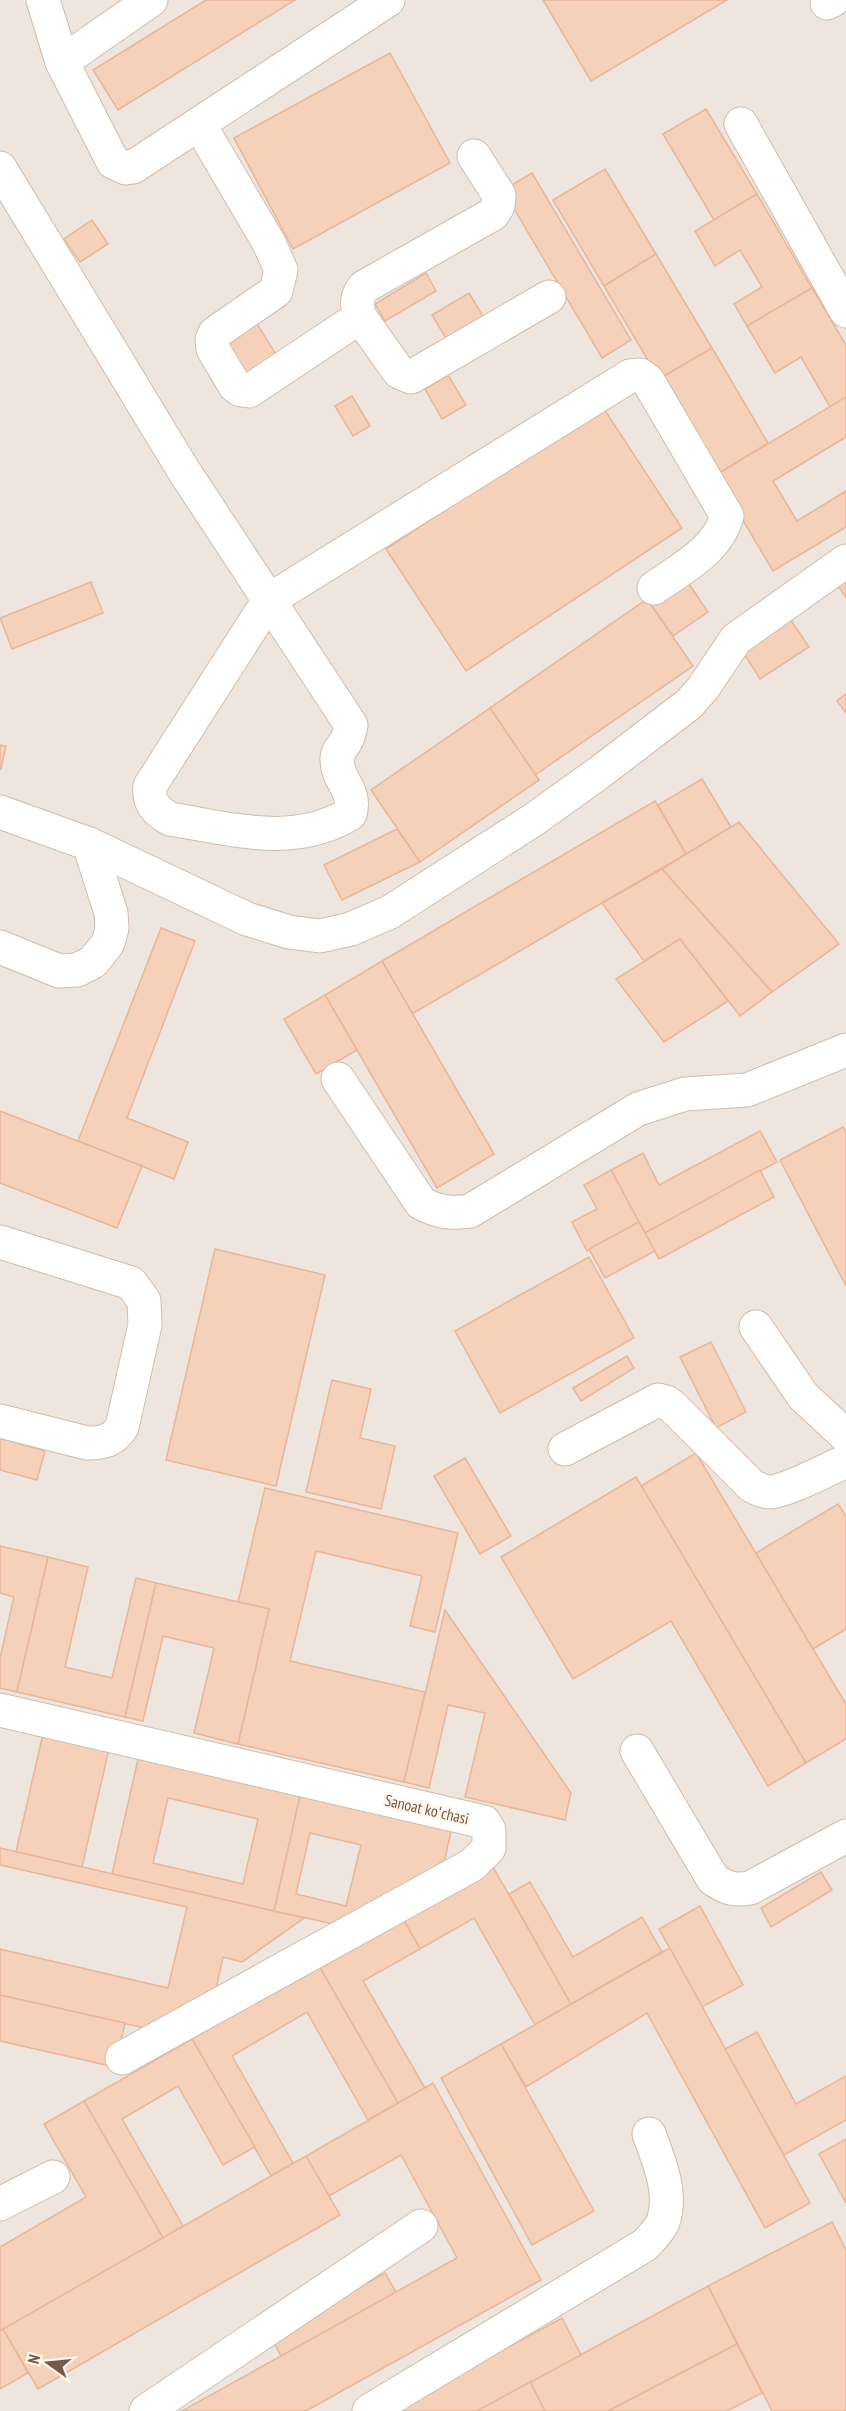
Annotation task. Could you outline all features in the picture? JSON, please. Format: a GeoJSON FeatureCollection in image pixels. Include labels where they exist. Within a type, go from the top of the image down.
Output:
{"type":"FeatureCollection","features":[{"type":"Feature","properties":{"kind":"street"},"geometry":{"type":"LineString","coordinates":[[43,0],[62,62],[114,162],[117,165],[133,167],[388,0]]}},
{"type":"Feature","properties":{"kind":"street"},"geometry":{"type":"LineString","coordinates":[[62,62],[150,0]]}},
{"type":"Feature","properties":{"kind":"street"},"geometry":{"type":"LineString","coordinates":[[199,124],[269,243],[281,270],[276,291],[215,333],[212,340],[213,349],[235,386],[249,391],[360,317]]}},
{"type":"Feature","properties":{"kind":"street"},"geometry":{"type":"LineString","coordinates":[[741,124],[846,311]]}},
{"type":"Feature","properties":{"kind":"street"},"geometry":{"type":"LineString","coordinates":[[474,156],[500,195],[498,206],[485,218],[364,287],[358,294],[360,317],[399,372],[411,377],[549,297]]}},
{"type":"Feature","properties":{"kind":"street"},"geometry":{"type":"LineString","coordinates":[[0,168],[184,471],[269,600],[351,725],[347,739],[337,754],[336,762],[353,800],[350,814],[336,823],[307,832],[264,834],[170,819],[158,813],[149,794],[150,786],[269,600],[630,376],[640,375],[648,381],[727,516],[718,536],[695,559],[654,588]]}},
{"type":"Feature","properties":{"kind":"street"},"geometry":{"type":"LineString","coordinates":[[0,812],[89,844],[258,922],[289,932],[320,936],[351,929],[390,912],[533,820],[600,772],[689,704],[703,688],[736,639],[846,561]]}},
{"type":"Feature","properties":{"kind":"street"},"geometry":{"type":"LineString","coordinates":[[0,947],[59,971],[77,970],[93,962],[108,943],[112,928],[111,913],[89,844]]}},
{"type":"Feature","properties":{"kind":"street"},"geometry":{"type":"LineString","coordinates":[[338,1079],[421,1203],[435,1211],[454,1214],[470,1210],[638,1109],[685,1094],[747,1090],[846,1050]]}},
{"type":"Feature","properties":{"kind":"street"},"geometry":{"type":"LineString","coordinates":[[0,1242],[131,1283],[144,1301],[145,1325],[122,1427],[115,1438],[101,1443],[87,1443],[0,1421]]}},
{"type":"Feature","properties":{"kind":"street"},"geometry":{"type":"LineString","coordinates":[[756,1327],[803,1396],[846,1436]]}},
{"type":"Feature","properties":{"kind":"street"},"geometry":{"type":"LineString","coordinates":[[565,1449],[658,1400],[673,1407],[752,1486],[760,1490],[771,1492],[782,1489],[846,1461]]}},
{"type":"Feature","properties":{"kind":"street","name":"Sanoat koʻchasi"},"geometry":{"type":"LineString","coordinates":[[0,1710],[484,1822],[489,1830],[489,1848],[471,1865],[122,2058]]}},
{"type":"Feature","properties":{"kind":"street"},"geometry":{"type":"LineString","coordinates":[[637,1751],[713,1879],[725,1887],[737,1890],[750,1888],[846,1836]]}},
{"type":"Feature","properties":{"kind":"street"},"geometry":{"type":"LineString","coordinates":[[369,2411],[645,2245],[662,2224],[666,2181],[649,2134]]}},
{"type":"Feature","properties":{"kind":"street"},"geometry":{"type":"LineString","coordinates":[[0,2204],[53,2176]]}},
{"type":"Feature","properties":{"kind":"street"},"geometry":{"type":"LineString","coordinates":[[146,2411],[422,2226]]}},
{"type":"Feature","properties":{"kind":"shaded area"},"geometry":{"type":"Polygon","coordinates":[[[0,0],[846,0],[846,2411],[0,2411],[0,0]]]}},
{"type":"Feature","properties":{"kind":"building"},"geometry":{"type":"Polygon","coordinates":[[[206,0],[295,0],[118,110],[93,70],[206,0]]]}},
{"type":"Feature","properties":{"kind":"building"},"geometry":{"type":"Polygon","coordinates":[[[543,0],[727,0],[591,81],[543,0]]]}},
{"type":"Feature","properties":{"kind":"building"},"geometry":{"type":"Polygon","coordinates":[[[390,53],[450,163],[293,249],[234,138],[390,53]]]}},
{"type":"Feature","properties":{"kind":"building"},"geometry":{"type":"Polygon","coordinates":[[[706,109],[757,194],[714,220],[663,134],[706,109]]]}},
{"type":"Feature","properties":{"kind":"building"},"geometry":{"type":"Polygon","coordinates":[[[605,169],[656,254],[604,286],[553,200],[605,169]]]}},
{"type":"Feature","properties":{"kind":"building"},"geometry":{"type":"Polygon","coordinates":[[[532,173],[631,340],[602,358],[503,190],[532,173]]]}},
{"type":"Feature","properties":{"kind":"building"},"geometry":{"type":"Polygon","coordinates":[[[757,194],[812,288],[747,326],[734,304],[762,287],[740,250],[715,266],[695,231],[757,194]]]}},
{"type":"Feature","properties":{"kind":"building"},"geometry":{"type":"Polygon","coordinates":[[[92,220],[108,244],[80,262],[64,239],[92,220]]]}},
{"type":"Feature","properties":{"kind":"building"},"geometry":{"type":"Polygon","coordinates":[[[656,254],[712,348],[659,379],[604,286],[656,254]]]}},
{"type":"Feature","properties":{"kind":"building"},"geometry":{"type":"Polygon","coordinates":[[[426,273],[436,291],[385,321],[375,304],[426,273]]]}},
{"type":"Feature","properties":{"kind":"building"},"geometry":{"type":"Polygon","coordinates":[[[812,288],[846,345],[846,397],[830,407],[801,357],[775,373],[747,326],[812,288]]]}},
{"type":"Feature","properties":{"kind":"building"},"geometry":{"type":"Polygon","coordinates":[[[469,293],[484,318],[447,340],[432,315],[469,293]]]}},
{"type":"Feature","properties":{"kind":"building"},"geometry":{"type":"Polygon","coordinates":[[[252,316],[279,359],[242,382],[216,340],[252,316]]]}},
{"type":"Feature","properties":{"kind":"building"},"geometry":{"type":"Polygon","coordinates":[[[712,348],[768,443],[716,475],[659,379],[712,348]]]}},
{"type":"Feature","properties":{"kind":"building"},"geometry":{"type":"Polygon","coordinates":[[[448,375],[466,405],[442,419],[425,389],[448,375]]]}},
{"type":"Feature","properties":{"kind":"building"},"geometry":{"type":"Polygon","coordinates":[[[352,396],[370,426],[353,436],[335,406],[352,396]]]}},
{"type":"Feature","properties":{"kind":"building"},"geometry":{"type":"Polygon","coordinates":[[[846,397],[846,437],[773,481],[797,521],[846,491],[846,527],[773,571],[716,475],[846,397]]]}},
{"type":"Feature","properties":{"kind":"building"},"geometry":{"type":"Polygon","coordinates":[[[602,406],[682,528],[466,671],[386,549],[602,406]]]}},
{"type":"Feature","properties":{"kind":"building"},"geometry":{"type":"Polygon","coordinates":[[[846,566],[846,598],[831,576],[846,566]]]}},
{"type":"Feature","properties":{"kind":"building"},"geometry":{"type":"Polygon","coordinates":[[[683,575],[708,612],[673,636],[647,599],[683,575]]]}},
{"type":"Feature","properties":{"kind":"building"},"geometry":{"type":"Polygon","coordinates":[[[91,582],[103,613],[12,649],[0,618],[91,582]]]}},
{"type":"Feature","properties":{"kind":"building"},"geometry":{"type":"Polygon","coordinates":[[[647,599],[693,666],[535,775],[490,708],[647,599]]]}},
{"type":"Feature","properties":{"kind":"building"},"geometry":{"type":"Polygon","coordinates":[[[784,610],[809,647],[760,679],[736,641],[784,610]]]}},
{"type":"Feature","properties":{"kind":"building"},"geometry":{"type":"Polygon","coordinates":[[[846,694],[846,713],[837,701],[846,694]]]}},
{"type":"Feature","properties":{"kind":"building"},"geometry":{"type":"Polygon","coordinates":[[[490,708],[539,780],[420,862],[371,790],[490,708]]]}},
{"type":"Feature","properties":{"kind":"building"},"geometry":{"type":"Polygon","coordinates":[[[0,745],[6,746],[1,769],[0,768],[0,745]]]}},
{"type":"Feature","properties":{"kind":"building"},"geometry":{"type":"Polygon","coordinates":[[[702,779],[731,827],[686,854],[658,805],[702,779]]]}},
{"type":"Feature","properties":{"kind":"building"},"geometry":{"type":"Polygon","coordinates":[[[655,801],[686,854],[412,1014],[382,961],[655,801]]]}},
{"type":"Feature","properties":{"kind":"building"},"geometry":{"type":"Polygon","coordinates":[[[739,822],[839,944],[772,992],[662,869],[739,822]]]}},
{"type":"Feature","properties":{"kind":"building"},"geometry":{"type":"Polygon","coordinates":[[[397,829],[420,862],[342,900],[324,865],[397,829]]]}},
{"type":"Feature","properties":{"kind":"building"},"geometry":{"type":"Polygon","coordinates":[[[662,869],[772,992],[740,1016],[680,939],[644,961],[602,903],[662,869]]]}},
{"type":"Feature","properties":{"kind":"building"},"geometry":{"type":"Polygon","coordinates":[[[161,928],[195,941],[127,1118],[188,1142],[174,1179],[78,1141],[161,928]]]}},
{"type":"Feature","properties":{"kind":"building"},"geometry":{"type":"Polygon","coordinates":[[[680,939],[728,1001],[664,1042],[616,979],[680,939]]]}},
{"type":"Feature","properties":{"kind":"building"},"geometry":{"type":"Polygon","coordinates":[[[382,961],[494,1154],[437,1188],[325,995],[382,961]]]}},
{"type":"Feature","properties":{"kind":"building"},"geometry":{"type":"Polygon","coordinates":[[[325,995],[357,1050],[316,1074],[284,1019],[325,995]]]}},
{"type":"Feature","properties":{"kind":"building"},"geometry":{"type":"Polygon","coordinates":[[[0,1111],[142,1166],[117,1228],[0,1183],[0,1111]]]}},
{"type":"Feature","properties":{"kind":"building"},"geometry":{"type":"Polygon","coordinates":[[[843,1127],[846,1132],[846,1286],[780,1160],[843,1127]]]}},
{"type":"Feature","properties":{"kind":"building"},"geometry":{"type":"Polygon","coordinates":[[[760,1131],[777,1162],[645,1233],[611,1170],[643,1153],[659,1185],[760,1131]]]}},
{"type":"Feature","properties":{"kind":"building"},"geometry":{"type":"Polygon","coordinates":[[[611,1170],[639,1222],[587,1251],[572,1222],[597,1209],[584,1185],[611,1170]]]}},
{"type":"Feature","properties":{"kind":"building"},"geometry":{"type":"Polygon","coordinates":[[[760,1170],[774,1197],[659,1259],[645,1233],[760,1170]]]}},
{"type":"Feature","properties":{"kind":"building"},"geometry":{"type":"Polygon","coordinates":[[[639,1222],[655,1251],[605,1278],[589,1249],[639,1222]]]}},
{"type":"Feature","properties":{"kind":"building"},"geometry":{"type":"Polygon","coordinates":[[[215,1249],[325,1275],[276,1486],[166,1460],[215,1249]]]}},
{"type":"Feature","properties":{"kind":"building"},"geometry":{"type":"Polygon","coordinates":[[[589,1257],[634,1338],[500,1413],[455,1331],[589,1257]]]}},
{"type":"Feature","properties":{"kind":"building"},"geometry":{"type":"Polygon","coordinates":[[[711,1342],[746,1412],[716,1428],[680,1357],[711,1342]]]}},
{"type":"Feature","properties":{"kind":"building"},"geometry":{"type":"Polygon","coordinates":[[[627,1356],[634,1368],[581,1401],[573,1388],[627,1356]]]}},
{"type":"Feature","properties":{"kind":"building"},"geometry":{"type":"Polygon","coordinates":[[[332,1380],[371,1389],[360,1438],[395,1446],[381,1509],[306,1492],[332,1380]]]}},
{"type":"Feature","properties":{"kind":"building"},"geometry":{"type":"Polygon","coordinates":[[[0,1438],[45,1451],[37,1480],[0,1470],[0,1438]]]}},
{"type":"Feature","properties":{"kind":"building"},"geometry":{"type":"Polygon","coordinates":[[[696,1453],[846,1704],[846,1739],[806,1763],[641,1486],[696,1453]]]}},
{"type":"Feature","properties":{"kind":"building"},"geometry":{"type":"Polygon","coordinates":[[[465,1458],[511,1536],[480,1554],[434,1476],[465,1458]]]}},
{"type":"Feature","properties":{"kind":"building"},"geometry":{"type":"Polygon","coordinates":[[[636,1477],[806,1763],[768,1786],[671,1621],[573,1679],[501,1557],[636,1477]]]}},
{"type":"Feature","properties":{"kind":"building"},"geometry":{"type":"Polygon","coordinates":[[[265,1488],[458,1533],[435,1632],[410,1626],[422,1576],[316,1551],[290,1661],[425,1692],[404,1782],[238,1744],[269,1609],[238,1602],[265,1488]]]}},
{"type":"Feature","properties":{"kind":"building"},"geometry":{"type":"Polygon","coordinates":[[[838,1504],[846,1516],[846,1629],[813,1649],[756,1553],[838,1504]]]}},
{"type":"Feature","properties":{"kind":"building"},"geometry":{"type":"Polygon","coordinates":[[[0,1546],[48,1557],[17,1692],[0,1688],[0,1658],[14,1597],[0,1593],[0,1546]]]}},
{"type":"Feature","properties":{"kind":"building"},"geometry":{"type":"Polygon","coordinates":[[[48,1557],[88,1567],[65,1667],[112,1678],[136,1578],[156,1583],[125,1717],[17,1692],[48,1557]]]}},
{"type":"Feature","properties":{"kind":"building"},"geometry":{"type":"Polygon","coordinates":[[[156,1583],[269,1609],[238,1744],[194,1733],[214,1648],[163,1636],[143,1721],[125,1717],[156,1583]]]}},
{"type":"Feature","properties":{"kind":"building"},"geometry":{"type":"Polygon","coordinates":[[[445,1610],[571,1793],[565,1820],[465,1797],[485,1713],[448,1705],[429,1788],[404,1782],[445,1610]]]}},
{"type":"Feature","properties":{"kind":"building"},"geometry":{"type":"Polygon","coordinates":[[[45,1725],[111,1740],[82,1867],[16,1852],[45,1725]]]}},
{"type":"Feature","properties":{"kind":"building"},"geometry":{"type":"Polygon","coordinates":[[[139,1755],[301,1792],[274,1911],[112,1874],[139,1755]],[[168,1798],[153,1863],[243,1884],[258,1819],[168,1798]]]}},
{"type":"Feature","properties":{"kind":"building"},"geometry":{"type":"Polygon","coordinates":[[[301,1792],[452,1827],[443,1867],[333,1924],[274,1911],[301,1792]],[[310,1833],[296,1894],[346,1906],[361,1845],[310,1833]]]}},
{"type":"Feature","properties":{"kind":"building"},"geometry":{"type":"Polygon","coordinates":[[[0,1848],[304,1918],[242,1962],[223,1957],[215,1993],[153,2030],[0,1995],[0,1949],[168,1988],[187,1907],[0,1865],[0,1848]]]}},
{"type":"Feature","properties":{"kind":"building"},"geometry":{"type":"Polygon","coordinates":[[[492,1865],[571,2004],[535,2025],[474,1918],[420,1949],[402,1917],[492,1865]]]}},
{"type":"Feature","properties":{"kind":"building"},"geometry":{"type":"Polygon","coordinates":[[[821,1872],[832,1890],[771,1927],[761,1908],[821,1872]]]}},
{"type":"Feature","properties":{"kind":"building"},"geometry":{"type":"Polygon","coordinates":[[[530,1882],[573,1957],[642,1917],[662,1952],[571,2004],[509,1894],[530,1882]]]}},
{"type":"Feature","properties":{"kind":"building"},"geometry":{"type":"Polygon","coordinates":[[[700,1906],[743,1985],[702,2007],[659,1929],[700,1906]]]}},
{"type":"Feature","properties":{"kind":"building"},"geometry":{"type":"Polygon","coordinates":[[[402,1917],[420,1949],[363,1981],[425,2088],[398,2103],[319,1966],[402,1917]]]}},
{"type":"Feature","properties":{"kind":"building"},"geometry":{"type":"Polygon","coordinates":[[[670,1948],[810,2203],[765,2228],[647,2013],[526,2087],[501,2044],[670,1948]]]}},
{"type":"Feature","properties":{"kind":"building"},"geometry":{"type":"Polygon","coordinates":[[[319,1966],[398,2103],[368,2120],[307,2012],[232,2056],[293,2163],[271,2176],[192,2039],[319,1966]]]}},
{"type":"Feature","properties":{"kind":"building"},"geometry":{"type":"Polygon","coordinates":[[[0,1995],[125,2023],[115,2067],[0,2041],[0,1995]]]}},
{"type":"Feature","properties":{"kind":"building"},"geometry":{"type":"Polygon","coordinates":[[[757,2032],[796,2104],[846,2076],[846,2120],[784,2155],[725,2049],[757,2032]]]}},
{"type":"Feature","properties":{"kind":"building"},"geometry":{"type":"Polygon","coordinates":[[[192,2039],[255,2147],[223,2165],[178,2086],[122,2119],[183,2226],[163,2238],[84,2101],[192,2039]]]}},
{"type":"Feature","properties":{"kind":"building"},"geometry":{"type":"Polygon","coordinates":[[[501,2044],[594,2211],[532,2245],[441,2078],[501,2044]]]}},
{"type":"Feature","properties":{"kind":"building"},"geometry":{"type":"Polygon","coordinates":[[[433,2083],[541,2280],[306,2411],[182,2411],[457,2258],[401,2155],[329,2196],[306,2156],[433,2083]]]}},
{"type":"Feature","properties":{"kind":"building"},"geometry":{"type":"Polygon","coordinates":[[[84,2101],[163,2238],[0,2331],[0,2247],[86,2197],[44,2124],[84,2101]]]}},
{"type":"Feature","properties":{"kind":"building"},"geometry":{"type":"Polygon","coordinates":[[[846,2139],[846,2203],[819,2154],[846,2139]]]}},
{"type":"Feature","properties":{"kind":"building"},"geometry":{"type":"Polygon","coordinates":[[[306,2156],[340,2215],[38,2389],[3,2329],[306,2156]]]}},
{"type":"Feature","properties":{"kind":"building"},"geometry":{"type":"Polygon","coordinates":[[[832,2222],[846,2250],[846,2411],[772,2411],[708,2286],[832,2222]]]}},
{"type":"Feature","properties":{"kind":"building"},"geometry":{"type":"Polygon","coordinates":[[[385,2273],[396,2292],[281,2356],[271,2337],[385,2273]]]}},
{"type":"Feature","properties":{"kind":"building"},"geometry":{"type":"Polygon","coordinates":[[[708,2286],[737,2344],[608,2411],[545,2411],[530,2382],[708,2286]]]}},
{"type":"Feature","properties":{"kind":"building"},"geometry":{"type":"Polygon","coordinates":[[[562,2318],[581,2355],[477,2411],[390,2411],[562,2318]]]}},
{"type":"Feature","properties":{"kind":"building"},"geometry":{"type":"Polygon","coordinates":[[[3,2329],[28,2373],[0,2389],[0,2331],[3,2329]]]}},
{"type":"Feature","properties":{"kind":"building"},"geometry":{"type":"Polygon","coordinates":[[[737,2344],[762,2393],[727,2411],[608,2411],[737,2344]]]}},
{"type":"Feature","properties":{"kind":"building"},"geometry":{"type":"Polygon","coordinates":[[[530,2382],[545,2411],[477,2411],[530,2382]]]}}]}
